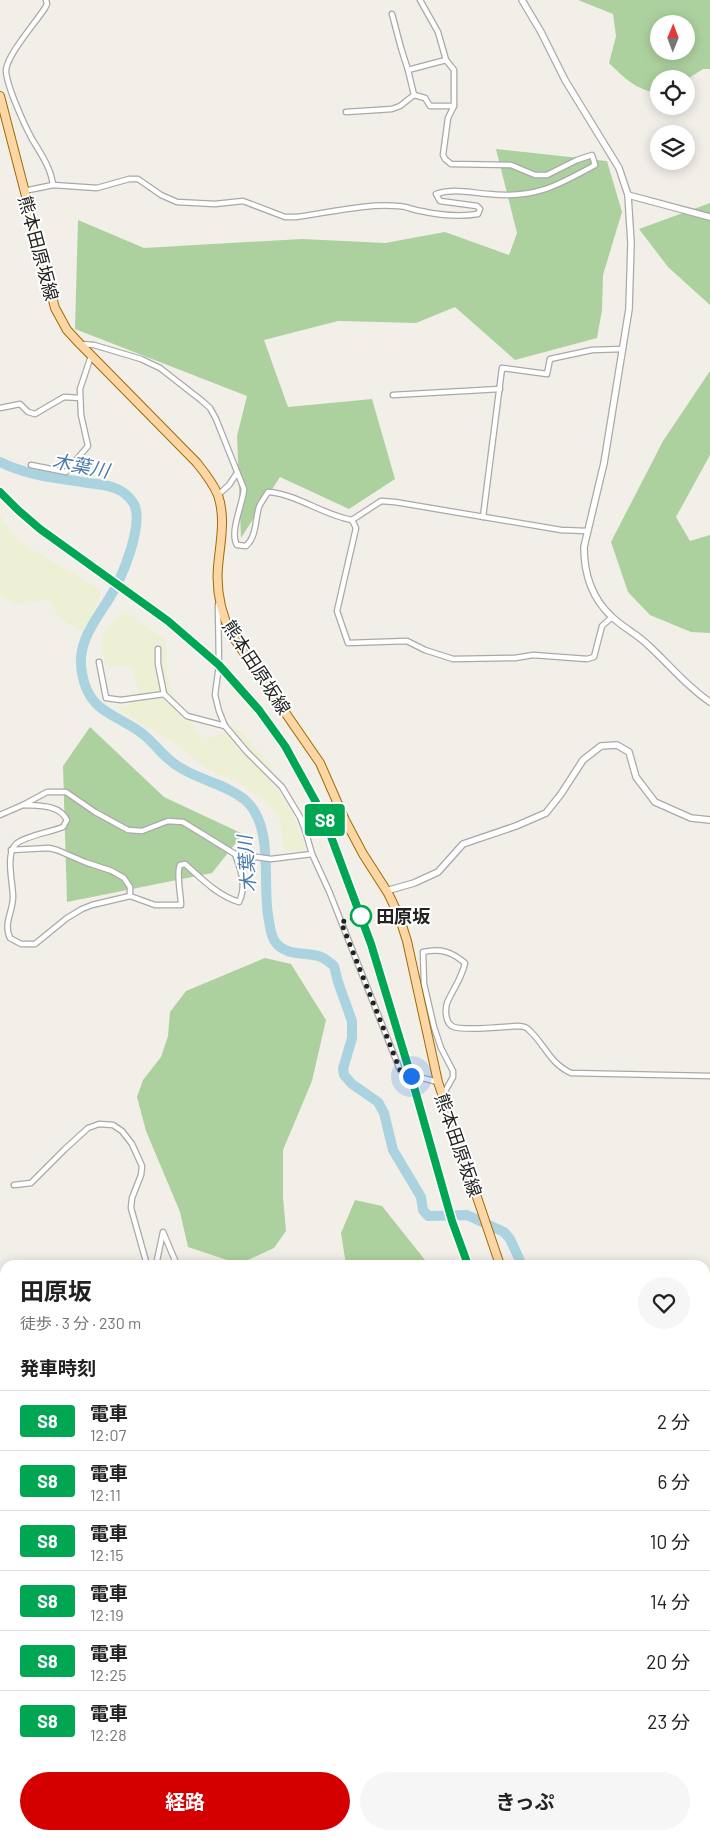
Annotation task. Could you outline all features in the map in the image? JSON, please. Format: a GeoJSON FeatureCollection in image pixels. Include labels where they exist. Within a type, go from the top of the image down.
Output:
{"type":"FeatureCollection","features":[{"type":"Feature","properties":{"kind":"main road","name":"熊本田原坂線"},"geometry":{"type":"LineString","coordinates":[[0,96],[55,308],[67,330],[78,343],[209,478],[218,495],[222,514],[223,529],[218,569],[218,592],[223,616],[232,634],[320,763],[345,820],[399,916],[408,941],[438,1082],[498,1260]]}},
{"type":"Feature","properties":{"kind":"street"},"geometry":{"type":"LineString","coordinates":[[46,0],[45,8],[11,56],[6,70],[10,88],[29,133],[50,170],[53,185]]}},
{"type":"Feature","properties":{"kind":"street"},"geometry":{"type":"LineString","coordinates":[[24,192],[53,185],[97,188],[129,179],[138,179],[161,195],[177,202],[215,204],[244,201],[285,216],[303,216],[377,206],[398,206],[432,214],[470,215],[478,214],[480,209],[476,206],[440,201],[436,194],[444,191],[472,191],[497,195],[536,193],[560,184],[595,165],[592,155],[577,160],[547,175],[535,175],[511,165],[451,164],[445,159],[443,155],[448,118],[454,106],[454,70],[446,60],[438,32],[420,0]]}},
{"type":"Feature","properties":{"kind":"street"},"geometry":{"type":"LineString","coordinates":[[522,0],[541,32],[565,80],[616,161],[628,195],[631,243],[629,309],[604,463],[597,498],[587,531],[584,554],[587,576],[594,594],[612,617],[638,636],[688,686],[710,702]]}},
{"type":"Feature","properties":{"kind":"street"},"geometry":{"type":"LineString","coordinates":[[392,14],[414,95]]}},
{"type":"Feature","properties":{"kind":"street"},"geometry":{"type":"LineString","coordinates":[[408,70],[446,60]]}},
{"type":"Feature","properties":{"kind":"street"},"geometry":{"type":"LineString","coordinates":[[414,95],[425,98],[430,106],[454,106]]}},
{"type":"Feature","properties":{"kind":"street"},"geometry":{"type":"LineString","coordinates":[[346,112],[392,109],[400,106],[414,95]]}},
{"type":"Feature","properties":{"kind":"street"},"geometry":{"type":"LineString","coordinates":[[628,195],[710,217]]}},
{"type":"Feature","properties":{"kind":"street"},"geometry":{"type":"LineString","coordinates":[[78,343],[94,345],[141,359],[160,368],[210,408],[244,489],[234,532],[234,540],[237,545],[246,546],[250,543],[259,507],[268,492],[279,493],[334,515],[352,520],[356,528],[337,611],[348,643],[407,641],[425,650],[454,659],[515,658],[533,655],[587,659],[594,657],[602,626],[612,617]]}},
{"type":"Feature","properties":{"kind":"street"},"geometry":{"type":"LineString","coordinates":[[483,517],[502,368],[548,374],[550,359],[592,350],[623,349]]}},
{"type":"Feature","properties":{"kind":"street"},"geometry":{"type":"LineString","coordinates":[[31,465],[66,472],[88,446],[82,415],[80,389],[91,356]]}},
{"type":"Feature","properties":{"kind":"street"},"geometry":{"type":"LineString","coordinates":[[393,395],[500,389]]}},
{"type":"Feature","properties":{"kind":"street"},"geometry":{"type":"LineString","coordinates":[[0,408],[20,404],[28,412],[35,414],[64,397],[80,398]]}},
{"type":"Feature","properties":{"kind":"street"},"geometry":{"type":"LineString","coordinates":[[218,495],[229,485],[237,472]]}},
{"type":"Feature","properties":{"kind":"street"},"geometry":{"type":"LineString","coordinates":[[352,520],[381,501],[561,530],[587,531]]}},
{"type":"Feature","properties":{"kind":"street"},"geometry":{"type":"LineString","coordinates":[[218,592],[219,665],[215,694],[225,726],[247,752],[282,787],[306,830],[312,854],[329,891],[400,1070],[411,1076],[438,1082]]}},
{"type":"Feature","properties":{"kind":"street"},"geometry":{"type":"LineString","coordinates":[[158,649],[158,664],[164,694],[187,716],[225,726]]}},
{"type":"Feature","properties":{"kind":"street"},"geometry":{"type":"LineString","coordinates":[[99,662],[106,698],[121,700],[164,694]]}},
{"type":"Feature","properties":{"kind":"street"},"geometry":{"type":"LineString","coordinates":[[386,891],[414,883],[438,872],[463,844],[516,826],[546,812],[561,794],[582,760],[600,746],[617,745],[629,752],[636,777],[655,802],[691,818],[710,820]]}},
{"type":"Feature","properties":{"kind":"street"},"geometry":{"type":"LineString","coordinates":[[0,815],[47,792],[66,792],[95,812],[128,830],[142,830],[168,822],[183,822],[235,854],[271,859],[312,854]]}},
{"type":"Feature","properties":{"kind":"street"},"geometry":{"type":"LineString","coordinates":[[23,805],[46,806],[64,814],[66,820],[63,826],[26,839],[16,844],[11,850],[13,898],[6,926],[10,938],[22,944],[35,944],[82,909],[130,896],[155,905],[181,905],[178,869],[180,865],[185,864],[214,890],[226,898],[239,902],[243,894],[244,884],[243,875],[235,854]]}},
{"type":"Feature","properties":{"kind":"street"},"geometry":{"type":"LineString","coordinates":[[11,850],[49,848],[112,871],[124,878],[130,887],[130,896]]}},
{"type":"Feature","properties":{"kind":"street"},"geometry":{"type":"LineString","coordinates":[[442,1095],[453,1078],[453,1071],[441,1048],[424,984],[423,952],[430,950],[441,950],[454,954],[465,964],[463,973],[446,1005],[448,1022],[452,1027],[525,1027],[562,1069],[571,1073],[710,1076]]}},
{"type":"Feature","properties":{"kind":"street"},"geometry":{"type":"LineString","coordinates":[[14,1185],[31,1183],[88,1128],[99,1124],[113,1125],[122,1130],[141,1162],[141,1175],[130,1208],[146,1260]]}},
{"type":"Feature","properties":{"kind":"street"},"geometry":{"type":"LineString","coordinates":[[157,1260],[163,1232],[175,1260]]}},
{"type":"Feature","properties":{"kind":"green space"},"geometry":{"type":"Polygon","coordinates":[[[578,0],[710,0],[710,69],[703,69],[695,74],[695,70],[650,70],[650,91],[645,90],[625,78],[609,63],[616,36],[613,14],[578,0]]]}},
{"type":"Feature","properties":{"kind":"green space"},"geometry":{"type":"Polygon","coordinates":[[[496,149],[607,161],[622,212],[603,275],[602,310],[597,338],[515,360],[455,307],[416,323],[338,321],[264,340],[288,407],[372,399],[395,479],[349,509],[280,477],[241,538],[237,436],[247,396],[75,329],[78,220],[144,248],[302,239],[385,243],[445,232],[509,255],[517,233],[496,149]]]}},
{"type":"Feature","properties":{"kind":"green space"},"geometry":{"type":"Polygon","coordinates":[[[710,203],[710,305],[668,267],[639,229],[710,203]]]}},
{"type":"Feature","properties":{"kind":"green space"},"geometry":{"type":"Polygon","coordinates":[[[710,371],[710,455],[676,517],[690,541],[710,535],[710,633],[691,632],[650,615],[628,592],[611,542],[663,441],[710,371]]]}},
{"type":"Feature","properties":{"kind":"green space"},"geometry":{"type":"Polygon","coordinates":[[[0,515],[13,535],[26,546],[96,587],[101,593],[85,634],[59,618],[49,599],[17,605],[0,596],[0,515]]]}},
{"type":"Feature","properties":{"kind":"green space"},"geometry":{"type":"Polygon","coordinates":[[[125,611],[163,638],[167,649],[167,678],[179,705],[203,740],[217,735],[232,725],[242,732],[271,766],[272,785],[290,806],[306,850],[284,852],[280,820],[272,808],[260,797],[238,783],[205,768],[179,746],[115,708],[130,704],[139,691],[131,666],[105,666],[102,635],[109,625],[125,611]]]}},
{"type":"Feature","properties":{"kind":"green space"},"geometry":{"type":"Polygon","coordinates":[[[90,727],[164,797],[243,834],[212,873],[67,902],[63,766],[90,727]]]}},
{"type":"Feature","properties":{"kind":"green space"},"geometry":{"type":"Polygon","coordinates":[[[265,958],[291,964],[326,1020],[312,1081],[283,1150],[283,1197],[286,1231],[274,1248],[248,1260],[227,1260],[188,1247],[180,1212],[146,1131],[137,1097],[143,1080],[161,1057],[168,1036],[170,1012],[186,991],[265,958]]]}},
{"type":"Feature","properties":{"kind":"green space"},"geometry":{"type":"Polygon","coordinates":[[[355,1200],[382,1206],[425,1260],[345,1260],[341,1233],[355,1200]]]}},
{"type":"Feature","properties":{"kind":"waterway","name":"木葉川"},"geometry":{"type":"LineString","coordinates":[[0,462],[21,470],[54,478],[113,487],[125,494],[133,502],[136,513],[136,525],[126,565],[84,642],[81,662],[82,673],[91,697],[105,711],[143,734],[176,765],[236,794],[244,799],[254,810],[264,840],[267,906],[273,938],[285,950],[320,957],[334,966],[352,1021],[352,1038],[343,1069],[344,1075],[352,1084],[378,1102],[384,1113],[393,1150],[421,1197],[423,1210],[428,1216],[467,1215],[504,1232],[510,1239],[520,1260]]}},
{"type":"Feature","properties":{"kind":"railway"},"geometry":{"type":"LineString","coordinates":[[0,492],[37,525],[159,614],[211,658],[255,705],[296,765],[327,823],[364,924],[398,1031],[448,1209],[466,1260]]}},
{"type":"Feature","properties":{"kind":"train","name":"S8"},"geometry":{"type":"LineString","coordinates":[[0,492],[40,529],[189,638],[219,665],[242,690],[285,746],[323,815],[371,944],[452,1221],[466,1260]]}},
{"type":"Feature","properties":{"kind":"place","name":"田原坂"},"geometry":{"type":"Point","coordinates":[361,916]}},
{"type":"Feature","properties":{"kind":"route"},"geometry":{"type":"LineString","coordinates":[[361,916],[341,922],[400,1070],[411,1076]]}}]}
